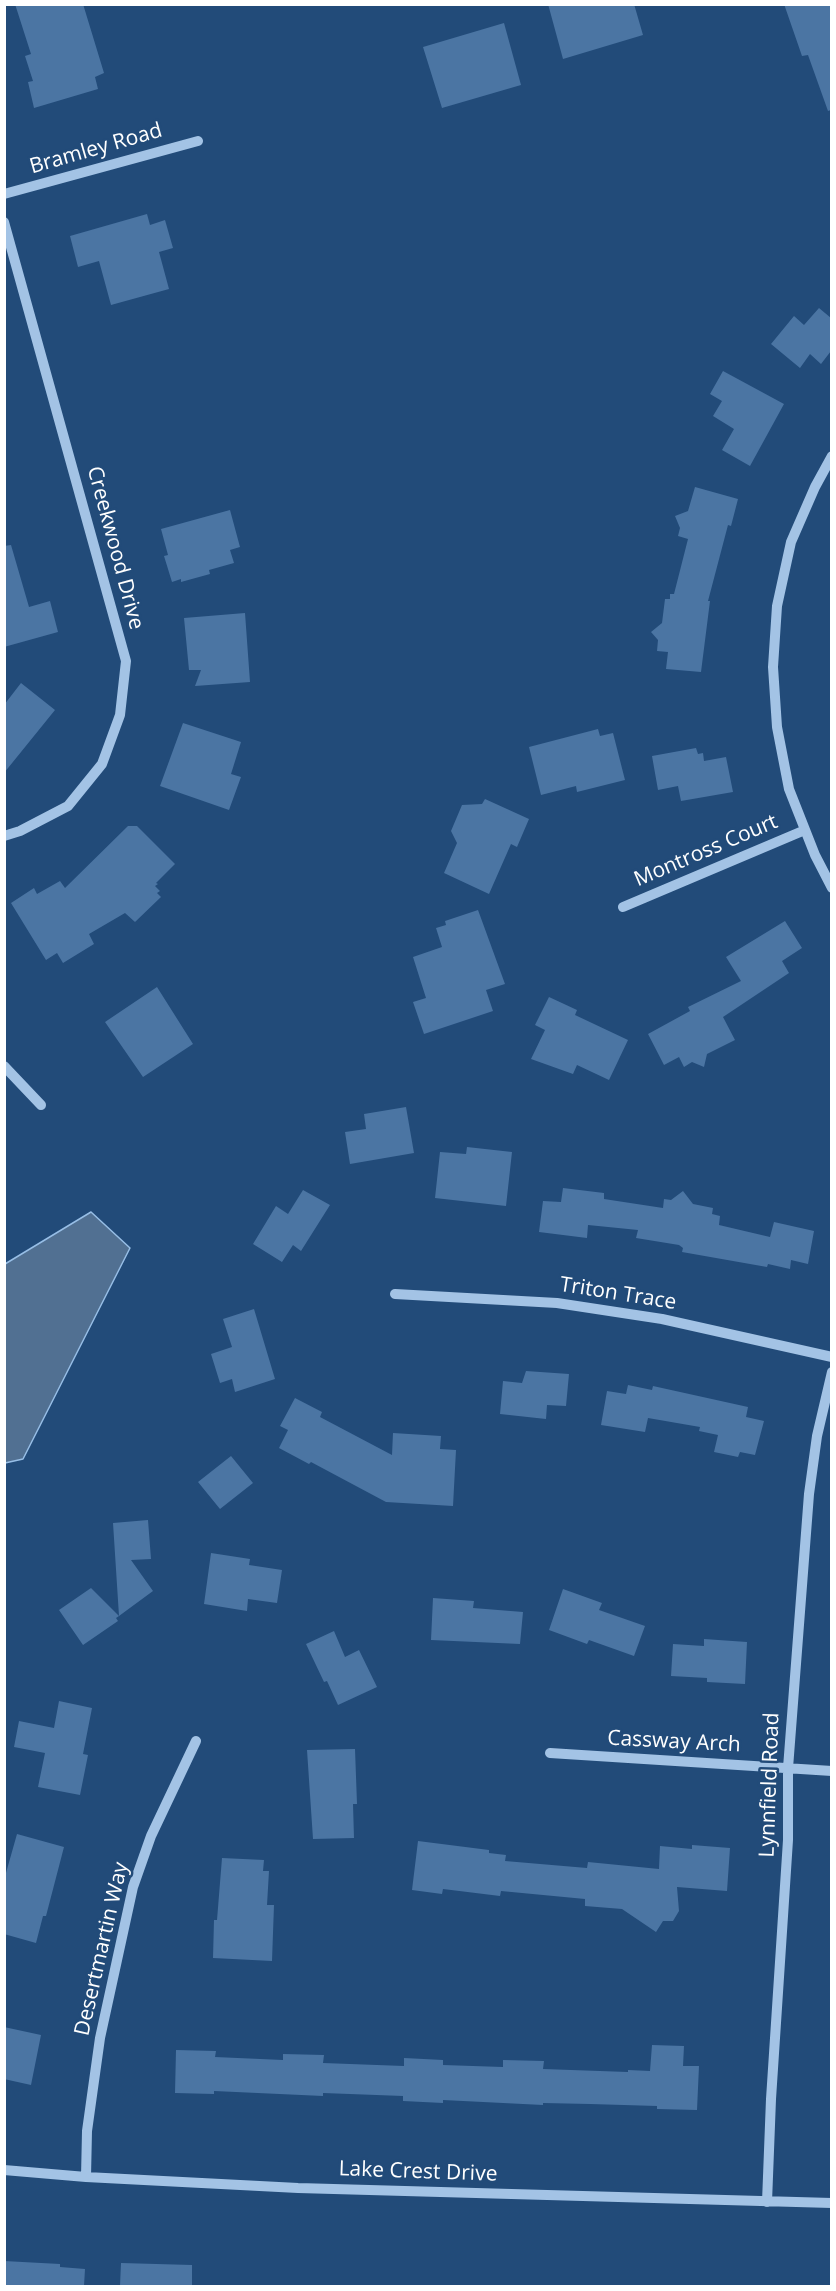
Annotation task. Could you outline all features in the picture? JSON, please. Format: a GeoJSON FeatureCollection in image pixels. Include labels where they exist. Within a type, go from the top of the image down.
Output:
{"type":"FeatureCollection","features":[{"type":"Feature","properties":{"kind":"street","name":"Bramley Road"},"geometry":{"type":"LineString","coordinates":[[4,194],[198,141]]}},
{"type":"Feature","properties":{"kind":"street","name":"Creekwood Drive"},"geometry":{"type":"LineString","coordinates":[[4,222],[126,661],[120,715],[102,764],[68,806],[21,831],[4,836]]}},
{"type":"Feature","properties":{"kind":"street"},"geometry":{"type":"LineString","coordinates":[[831,456],[791,542],[777,606],[773,667],[777,727],[789,789],[831,888]]}},
{"type":"Feature","properties":{"kind":"street","name":"Montross Court"},"geometry":{"type":"LineString","coordinates":[[623,907],[805,830]]}},
{"type":"Feature","properties":{"kind":"street"},"geometry":{"type":"LineString","coordinates":[[4,1065],[41,1105]]}},
{"type":"Feature","properties":{"kind":"street","name":"Triton Trace"},"geometry":{"type":"LineString","coordinates":[[395,1294],[556,1303],[662,1319],[831,1357]]}},
{"type":"Feature","properties":{"kind":"street","name":"Lynnfield Road"},"geometry":{"type":"LineString","coordinates":[[767,2202],[771,2099],[788,1840],[788,1768],[809,1494],[817,1436],[831,1372]]}},
{"type":"Feature","properties":{"kind":"street","name":"Desertmartin Way"},"geometry":{"type":"LineString","coordinates":[[87,2177],[87,2131],[100,2038],[133,1887],[151,1836],[196,1741]]}},
{"type":"Feature","properties":{"kind":"street","name":"Cassway Arch"},"geometry":{"type":"LineString","coordinates":[[550,1753],[831,1771]]}},
{"type":"Feature","properties":{"kind":"street","name":"Lake Crest Drive"},"geometry":{"type":"LineString","coordinates":[[4,2169],[87,2177],[310,2188],[831,2203]]}},
{"type":"Feature","properties":{"kind":"water"},"geometry":{"type":"Polygon","coordinates":[[[91,1212],[130,1248],[23,1459],[5,1463],[5,1264],[91,1212]]]}},
{"type":"Feature","properties":{"kind":"building"},"geometry":{"type":"Polygon","coordinates":[[[15,4],[83,4],[104,73],[95,77],[98,89],[34,108],[28,82],[33,81],[25,56],[31,54],[15,4]]]}},
{"type":"Feature","properties":{"kind":"building"},"geometry":{"type":"Polygon","coordinates":[[[548,4],[634,4],[643,35],[563,59],[548,4]]]}},
{"type":"Feature","properties":{"kind":"building"},"geometry":{"type":"Polygon","coordinates":[[[784,4],[831,4],[831,110],[828,111],[808,55],[802,56],[784,4]]]}},
{"type":"Feature","properties":{"kind":"building"},"geometry":{"type":"Polygon","coordinates":[[[504,23],[521,85],[442,108],[423,47],[504,23]]]}},
{"type":"Feature","properties":{"kind":"building"},"geometry":{"type":"Polygon","coordinates":[[[147,214],[150,225],[165,220],[173,248],[159,252],[169,289],[111,305],[99,261],[78,267],[70,236],[147,214]]]}},
{"type":"Feature","properties":{"kind":"building"},"geometry":{"type":"Polygon","coordinates":[[[819,308],[831,318],[831,351],[821,364],[810,354],[800,368],[771,344],[794,316],[804,325],[819,308]]]}},
{"type":"Feature","properties":{"kind":"building"},"geometry":{"type":"Polygon","coordinates":[[[723,371],[784,404],[750,466],[722,450],[734,429],[713,416],[722,401],[710,394],[723,371]]]}},
{"type":"Feature","properties":{"kind":"building"},"geometry":{"type":"Polygon","coordinates":[[[695,487],[738,499],[731,526],[728,525],[708,601],[710,601],[701,672],[666,669],[668,652],[657,651],[658,640],[651,632],[662,623],[665,599],[670,599],[670,594],[674,594],[688,539],[678,536],[680,528],[675,516],[688,511],[695,487]]]}},
{"type":"Feature","properties":{"kind":"building"},"geometry":{"type":"Polygon","coordinates":[[[230,510],[240,547],[230,550],[234,563],[209,570],[210,574],[181,582],[181,579],[172,582],[164,556],[168,555],[161,529],[230,510]]]}},
{"type":"Feature","properties":{"kind":"building"},"geometry":{"type":"Polygon","coordinates":[[[11,545],[29,607],[50,601],[58,632],[4,647],[4,546],[11,545]]]}},
{"type":"Feature","properties":{"kind":"building"},"geometry":{"type":"Polygon","coordinates":[[[245,613],[250,682],[195,686],[201,670],[189,670],[184,618],[245,613]]]}},
{"type":"Feature","properties":{"kind":"building"},"geometry":{"type":"Polygon","coordinates":[[[21,683],[55,710],[4,773],[4,705],[21,683]]]}},
{"type":"Feature","properties":{"kind":"building"},"geometry":{"type":"Polygon","coordinates":[[[183,723],[241,742],[231,774],[241,777],[229,810],[160,786],[183,723]]]}},
{"type":"Feature","properties":{"kind":"building"},"geometry":{"type":"Polygon","coordinates":[[[598,729],[600,736],[613,733],[625,780],[577,792],[576,786],[541,795],[529,747],[598,729]]]}},
{"type":"Feature","properties":{"kind":"building"},"geometry":{"type":"Polygon","coordinates":[[[696,748],[698,754],[703,753],[704,761],[726,757],[733,792],[681,801],[678,786],[658,790],[652,756],[696,748]]]}},
{"type":"Feature","properties":{"kind":"building"},"geometry":{"type":"Polygon","coordinates":[[[485,799],[529,819],[517,847],[511,844],[489,894],[444,873],[457,843],[451,831],[462,805],[482,804],[485,799]]]}},
{"type":"Feature","properties":{"kind":"building"},"geometry":{"type":"Polygon","coordinates":[[[128,826],[137,826],[175,864],[156,883],[158,884],[155,886],[160,891],[157,893],[161,897],[135,922],[125,913],[89,934],[94,944],[63,963],[57,953],[46,960],[11,903],[34,888],[37,894],[60,881],[65,888],[128,826]]]}},
{"type":"Feature","properties":{"kind":"building"},"geometry":{"type":"Polygon","coordinates":[[[478,910],[505,984],[486,990],[493,1011],[424,1034],[413,1002],[426,998],[413,957],[442,947],[436,928],[446,925],[445,921],[478,910]]]}},
{"type":"Feature","properties":{"kind":"building"},"geometry":{"type":"Polygon","coordinates":[[[785,921],[802,948],[782,961],[789,973],[723,1017],[735,1040],[707,1054],[704,1067],[692,1062],[684,1067],[679,1057],[664,1065],[648,1034],[690,1011],[688,1007],[741,981],[726,957],[785,921]]]}},
{"type":"Feature","properties":{"kind":"building"},"geometry":{"type":"Polygon","coordinates":[[[157,987],[193,1044],[143,1077],[105,1022],[157,987]]]}},
{"type":"Feature","properties":{"kind":"building"},"geometry":{"type":"Polygon","coordinates":[[[549,997],[577,1010],[575,1015],[628,1040],[609,1080],[577,1065],[573,1074],[531,1059],[545,1030],[535,1025],[549,997]]]}},
{"type":"Feature","properties":{"kind":"building"},"geometry":{"type":"Polygon","coordinates":[[[406,1107],[414,1153],[350,1164],[345,1132],[366,1129],[364,1114],[406,1107]]]}},
{"type":"Feature","properties":{"kind":"building"},"geometry":{"type":"Polygon","coordinates":[[[467,1147],[512,1152],[506,1206],[435,1198],[440,1152],[466,1154],[467,1147]]]}},
{"type":"Feature","properties":{"kind":"building"},"geometry":{"type":"Polygon","coordinates":[[[563,1188],[604,1193],[604,1199],[663,1208],[664,1199],[671,1200],[683,1191],[693,1204],[713,1208],[712,1214],[720,1216],[719,1225],[770,1237],[774,1222],[814,1231],[808,1264],[791,1260],[790,1269],[768,1264],[767,1267],[682,1252],[683,1248],[679,1245],[636,1238],[638,1230],[588,1225],[587,1238],[539,1232],[543,1201],[561,1202],[563,1188]]]}},
{"type":"Feature","properties":{"kind":"building"},"geometry":{"type":"Polygon","coordinates":[[[303,1190],[330,1205],[301,1251],[293,1245],[282,1262],[253,1244],[276,1206],[288,1214],[303,1190]]]}},
{"type":"Feature","properties":{"kind":"building"},"geometry":{"type":"Polygon","coordinates":[[[254,1309],[275,1379],[235,1392],[232,1379],[220,1383],[211,1354],[232,1347],[223,1319],[254,1309]]]}},
{"type":"Feature","properties":{"kind":"building"},"geometry":{"type":"Polygon","coordinates":[[[526,1371],[569,1374],[566,1406],[547,1405],[546,1419],[500,1414],[503,1381],[522,1383],[526,1371]]]}},
{"type":"Feature","properties":{"kind":"building"},"geometry":{"type":"Polygon","coordinates":[[[628,1385],[652,1390],[653,1386],[748,1407],[746,1417],[764,1421],[755,1455],[740,1452],[738,1457],[714,1452],[718,1435],[699,1431],[700,1427],[648,1418],[645,1432],[601,1425],[607,1391],[626,1394],[628,1385]]]}},
{"type":"Feature","properties":{"kind":"building"},"geometry":{"type":"Polygon","coordinates":[[[295,1398],[322,1412],[320,1417],[392,1455],[393,1433],[441,1436],[440,1449],[456,1450],[453,1506],[386,1502],[311,1462],[309,1464],[279,1448],[288,1430],[280,1426],[295,1398]]]}},
{"type":"Feature","properties":{"kind":"building"},"geometry":{"type":"Polygon","coordinates":[[[231,1456],[253,1483],[220,1509],[198,1482],[231,1456]]]}},
{"type":"Feature","properties":{"kind":"building"},"geometry":{"type":"Polygon","coordinates":[[[148,1520],[151,1559],[131,1560],[153,1591],[119,1616],[113,1523],[148,1520]]]}},
{"type":"Feature","properties":{"kind":"building"},"geometry":{"type":"Polygon","coordinates":[[[211,1553],[250,1559],[249,1565],[282,1570],[277,1603],[248,1599],[247,1611],[204,1604],[211,1553]]]}},
{"type":"Feature","properties":{"kind":"building"},"geometry":{"type":"Polygon","coordinates":[[[91,1588],[119,1616],[116,1618],[118,1621],[83,1645],[59,1610],[91,1588]]]}},
{"type":"Feature","properties":{"kind":"building"},"geometry":{"type":"Polygon","coordinates":[[[563,1589],[602,1603],[599,1610],[645,1626],[634,1656],[589,1640],[587,1644],[549,1630],[563,1589]]]}},
{"type":"Feature","properties":{"kind":"building"},"geometry":{"type":"Polygon","coordinates":[[[433,1598],[474,1601],[473,1608],[523,1612],[520,1644],[431,1640],[433,1598]]]}},
{"type":"Feature","properties":{"kind":"building"},"geometry":{"type":"Polygon","coordinates":[[[334,1631],[345,1657],[359,1650],[377,1687],[338,1705],[306,1644],[334,1631]]]}},
{"type":"Feature","properties":{"kind":"building"},"geometry":{"type":"Polygon","coordinates":[[[704,1639],[747,1642],[745,1684],[707,1682],[707,1678],[671,1676],[673,1644],[704,1646],[704,1639]]]}},
{"type":"Feature","properties":{"kind":"building"},"geometry":{"type":"Polygon","coordinates":[[[59,1701],[92,1708],[83,1754],[88,1755],[80,1795],[38,1787],[45,1753],[14,1747],[19,1721],[54,1728],[59,1701]]]}},
{"type":"Feature","properties":{"kind":"building"},"geometry":{"type":"Polygon","coordinates":[[[355,1749],[357,1804],[353,1804],[354,1838],[313,1839],[307,1750],[355,1749]]]}},
{"type":"Feature","properties":{"kind":"building"},"geometry":{"type":"Polygon","coordinates":[[[17,1834],[64,1847],[46,1916],[43,1916],[36,1943],[4,1934],[4,1880],[17,1834]]]}},
{"type":"Feature","properties":{"kind":"building"},"geometry":{"type":"Polygon","coordinates":[[[418,1841],[489,1850],[489,1853],[506,1855],[505,1861],[587,1868],[588,1862],[659,1869],[660,1846],[692,1849],[692,1845],[730,1848],[727,1891],[677,1887],[679,1911],[673,1921],[663,1921],[656,1932],[622,1909],[585,1906],[585,1899],[501,1891],[500,1896],[443,1889],[442,1894],[412,1890],[418,1841]]]}},
{"type":"Feature","properties":{"kind":"building"},"geometry":{"type":"Polygon","coordinates":[[[222,1858],[264,1860],[263,1871],[269,1871],[267,1905],[274,1905],[272,1961],[213,1958],[214,1920],[217,1920],[222,1858]]]}},
{"type":"Feature","properties":{"kind":"building"},"geometry":{"type":"Polygon","coordinates":[[[4,2027],[41,2035],[31,2085],[4,2079],[4,2027]]]}},
{"type":"Feature","properties":{"kind":"building"},"geometry":{"type":"Polygon","coordinates":[[[652,2045],[684,2046],[683,2066],[699,2066],[697,2110],[590,2104],[543,2103],[543,2105],[443,2100],[443,2103],[403,2101],[403,2096],[323,2093],[323,2096],[214,2091],[214,2094],[175,2093],[176,2050],[216,2051],[215,2057],[283,2060],[283,2054],[324,2055],[323,2063],[404,2066],[404,2058],[443,2060],[443,2065],[503,2067],[503,2060],[544,2061],[543,2069],[628,2072],[628,2070],[650,2071],[652,2045]]]}},
{"type":"Feature","properties":{"kind":"building"},"geometry":{"type":"Polygon","coordinates":[[[4,2261],[60,2264],[60,2267],[85,2269],[84,2286],[4,2286],[4,2261]]]}},
{"type":"Feature","properties":{"kind":"building"},"geometry":{"type":"Polygon","coordinates":[[[121,2263],[192,2265],[192,2286],[120,2286],[121,2263]]]}}]}
